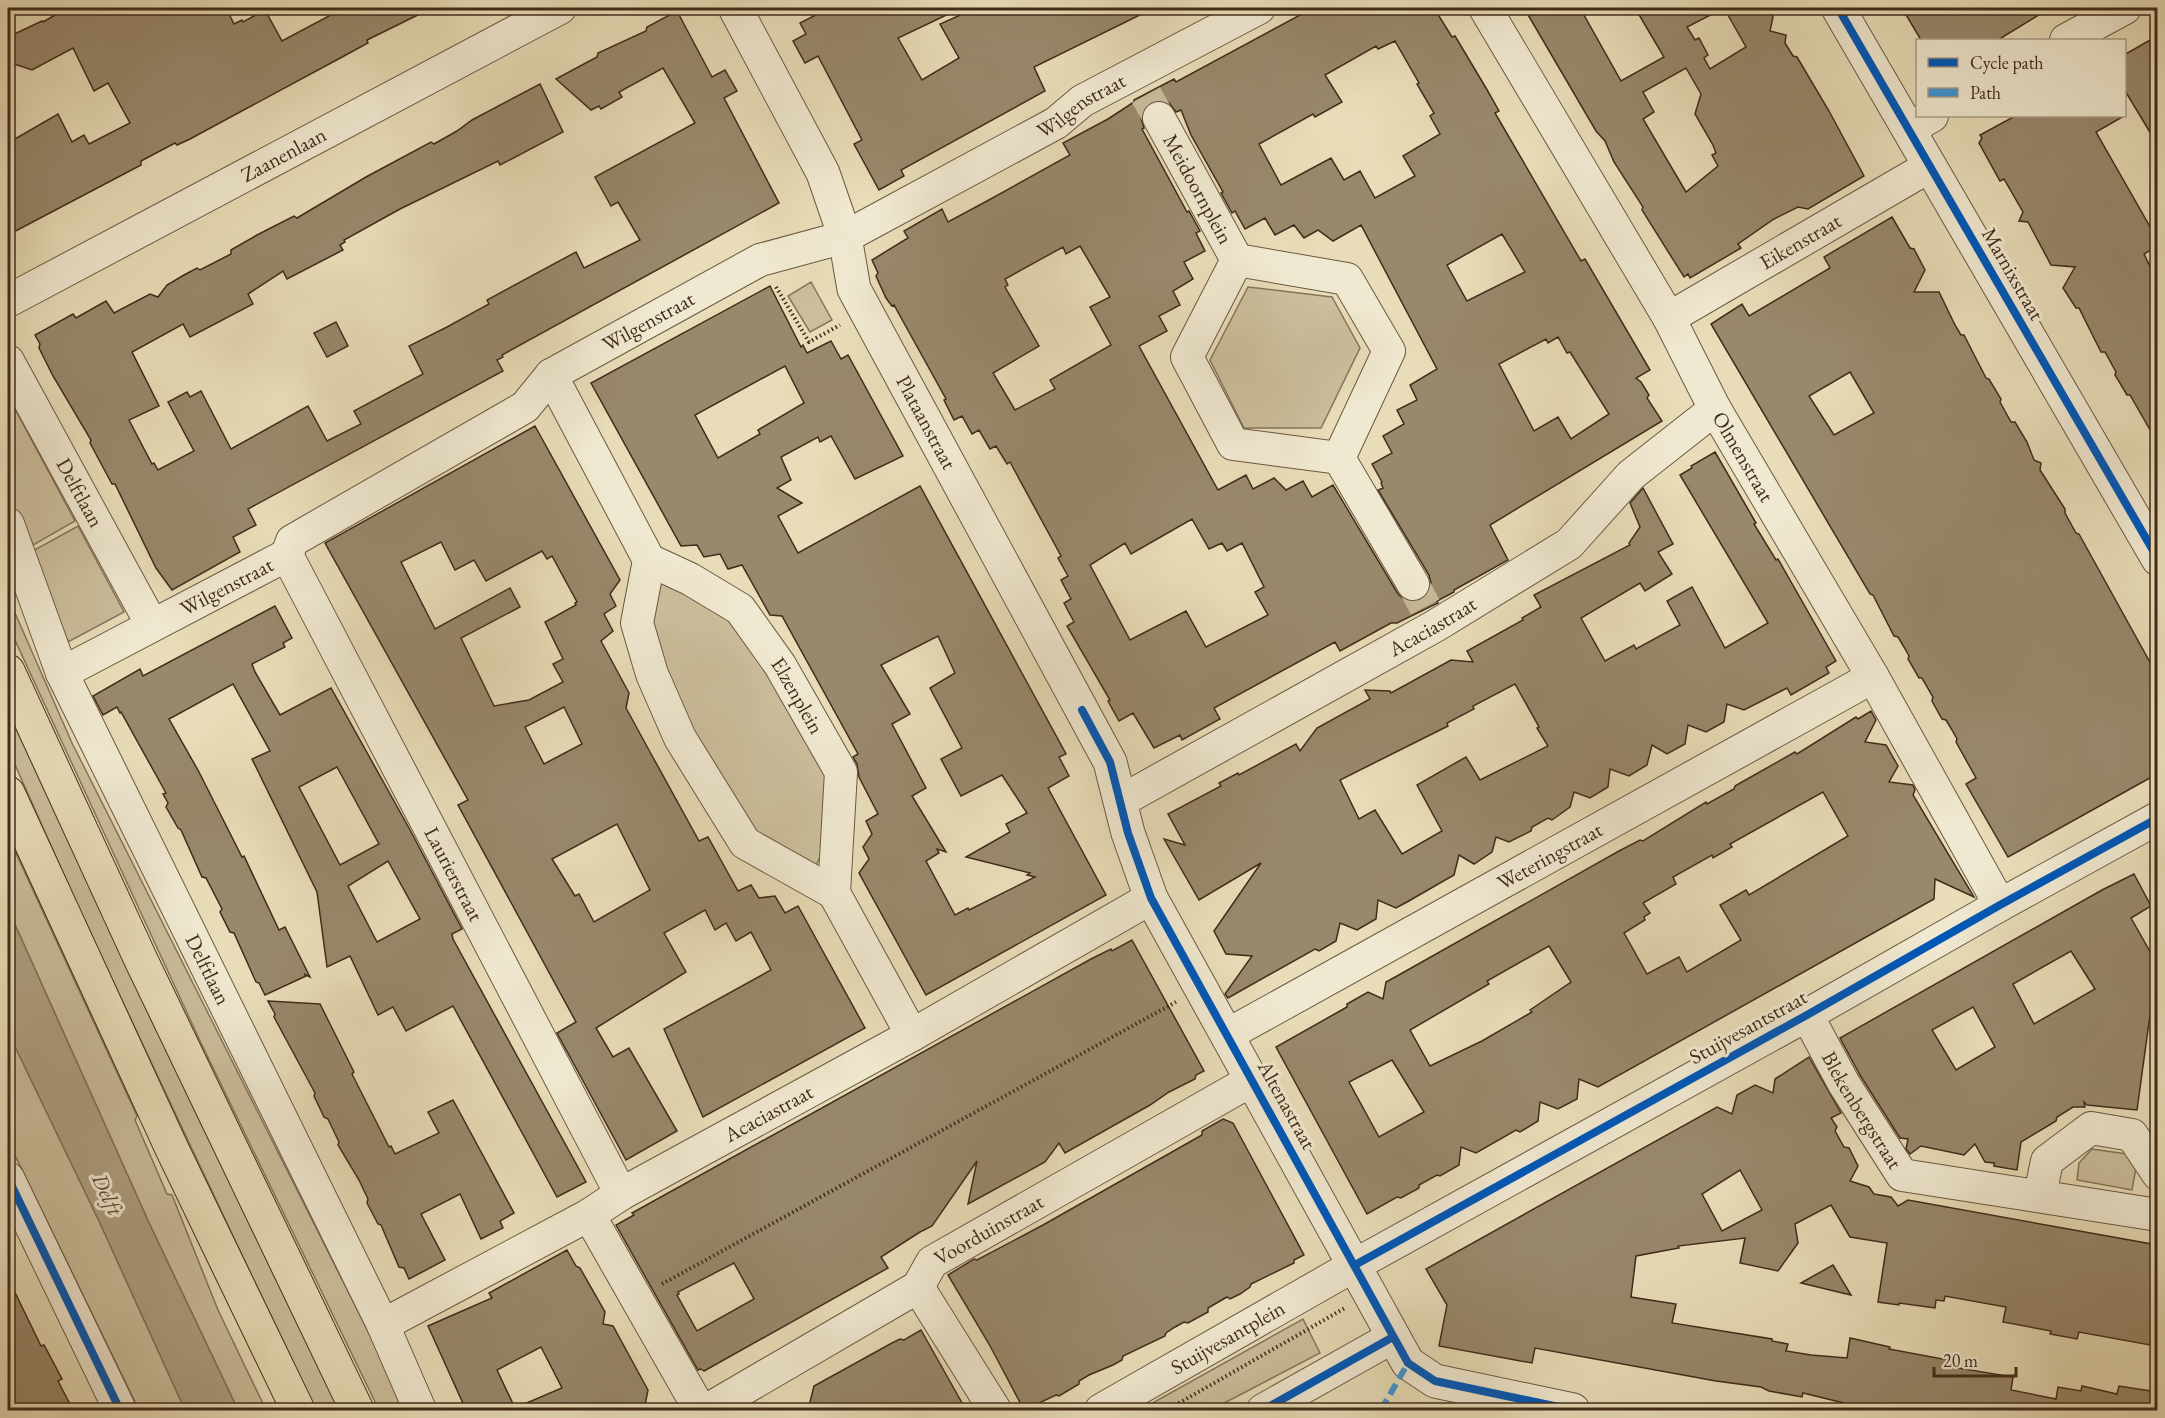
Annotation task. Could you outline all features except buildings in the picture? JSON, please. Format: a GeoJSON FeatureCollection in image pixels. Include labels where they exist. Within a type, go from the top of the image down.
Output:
{"type":"FeatureCollection","features":[{"type":"Feature","properties":{"kind":"main road"},"geometry":{"type":"LineString","coordinates":[[8,671],[141,960],[357,1410]]}},
{"type":"Feature","properties":{"kind":"main road"},"geometry":{"type":"LineString","coordinates":[[8,793],[167,1138],[298,1410]]}},
{"type":"Feature","properties":{"kind":"street","name":"Zaanenlaan"},"geometry":{"type":"LineString","coordinates":[[8,301],[560,8]]}},
{"type":"Feature","properties":{"kind":"street","name":"Plataanstraat"},"geometry":{"type":"LineString","coordinates":[[735,8],[823,173],[844,237],[854,289],[1110,762],[1128,833]]}},
{"type":"Feature","properties":{"kind":"street","name":"Wilgenstraat"},"geometry":{"type":"LineString","coordinates":[[62,674],[287,555],[292,541],[525,407],[551,375],[760,260],[844,237],[1056,123],[1082,101],[1147,96],[1259,8]]}},
{"type":"Feature","properties":{"kind":"street","name":"Olmenstraat"},"geometry":{"type":"LineString","coordinates":[[1485,8],[1669,318],[1714,410],[1873,677],[2000,905]]}},
{"type":"Feature","properties":{"kind":"street","name":"Marnixstraat"},"geometry":{"type":"LineString","coordinates":[[1838,8],[1916,115]]}},
{"type":"Feature","properties":{"kind":"street"},"geometry":{"type":"LineString","coordinates":[[2068,39],[2125,8]]}},
{"type":"Feature","properties":{"kind":"street","name":"Meidoornplein"},"geometry":{"type":"LineString","coordinates":[[1147,96],[1237,260]]}},
{"type":"Feature","properties":{"kind":"street","name":"Marnixstraat"},"geometry":{"type":"LineString","coordinates":[[1921,122],[1930,166],[2157,559]]}},
{"type":"Feature","properties":{"kind":"street","name":"Eikenstraat"},"geometry":{"type":"LineString","coordinates":[[1669,318],[1930,166]]}},
{"type":"Feature","properties":{"kind":"street","name":"Meidoornplein"},"geometry":{"type":"LineString","coordinates":[[1237,260],[1347,279],[1389,351],[1339,458],[1233,444],[1187,357],[1237,260]]}},
{"type":"Feature","properties":{"kind":"street","name":"Delftlaan"},"geometry":{"type":"LineString","coordinates":[[8,361],[152,625]]}},
{"type":"Feature","properties":{"kind":"street"},"geometry":{"type":"LineString","coordinates":[[551,375],[649,560],[637,623],[652,674],[680,738],[745,843],[834,893],[912,1035]]}},
{"type":"Feature","properties":{"kind":"street","name":"Acaciastraat"},"geometry":{"type":"LineString","coordinates":[[1121,801],[1424,606],[1569,544],[1631,475],[1714,410]]}},
{"type":"Feature","properties":{"kind":"street"},"geometry":{"type":"LineString","coordinates":[[1339,458],[1424,606]]}},
{"type":"Feature","properties":{"kind":"street","name":"Delftlaan"},"geometry":{"type":"LineString","coordinates":[[8,524],[62,674],[382,1325],[420,1410]]}},
{"type":"Feature","properties":{"kind":"street","name":"Laurierstraat"},"geometry":{"type":"LineString","coordinates":[[287,555],[621,1194]]}},
{"type":"Feature","properties":{"kind":"street","name":"Elzenplein"},"geometry":{"type":"LineString","coordinates":[[649,560],[690,579],[740,609],[780,665],[841,772],[834,893]]}},
{"type":"Feature","properties":{"kind":"street","name":"Weteringstraat"},"geometry":{"type":"LineString","coordinates":[[1227,1035],[1873,677]]}},
{"type":"Feature","properties":{"kind":"street","name":"Stuijvesantstraat"},"geometry":{"type":"LineString","coordinates":[[1355,1265],[2157,818]]}},
{"type":"Feature","properties":{"kind":"street","name":"Altenastraat"},"geometry":{"type":"LineString","coordinates":[[1128,833],[1151,897],[1408,1363],[1435,1381],[1573,1410]]}},
{"type":"Feature","properties":{"kind":"street","name":"Acaciastraat"},"geometry":{"type":"LineString","coordinates":[[382,1325],[590,1215],[621,1194],[912,1035],[1151,897]]}},
{"type":"Feature","properties":{"kind":"street","name":"Blekenbergstraat"},"geometry":{"type":"LineString","coordinates":[[1807,1015],[1844,1084],[1902,1175],[2040,1195]]}},
{"type":"Feature","properties":{"kind":"street","name":"Voorduinstraat"},"geometry":{"type":"LineString","coordinates":[[707,1410],[918,1287],[932,1262],[1252,1080]]}},
{"type":"Feature","properties":{"kind":"street"},"geometry":{"type":"LineString","coordinates":[[2157,1174],[2132,1134],[2091,1128],[2047,1161],[2040,1195],[2157,1212]]}},
{"type":"Feature","properties":{"kind":"street"},"geometry":{"type":"LineString","coordinates":[[8,1178],[120,1410]]}},
{"type":"Feature","properties":{"kind":"street"},"geometry":{"type":"LineString","coordinates":[[590,1215],[635,1299],[700,1410]]}},
{"type":"Feature","properties":{"kind":"street","name":"Stuijvesantplein"},"geometry":{"type":"LineString","coordinates":[[1101,1410],[1355,1265]]}},
{"type":"Feature","properties":{"kind":"street"},"geometry":{"type":"LineString","coordinates":[[918,1287],[995,1410]]}},
{"type":"Feature","properties":{"kind":"street"},"geometry":{"type":"LineString","coordinates":[[1263,1410],[1393,1337]]}},
{"type":"Feature","properties":{"kind":"path"},"geometry":{"type":"LineString","coordinates":[[760,260],[809,342],[866,311]]}},
{"type":"Feature","properties":{"kind":"path"},"geometry":{"type":"LineString","coordinates":[[635,1299],[1201,988]]}},
{"type":"Feature","properties":{"kind":"shaded area"},"geometry":{"type":"Polygon","coordinates":[[[811,282],[832,320],[810,332],[788,296],[811,282]]]}},
{"type":"Feature","properties":{"kind":"shaded area"},"geometry":{"type":"Polygon","coordinates":[[[1248,287],[1332,297],[1360,348],[1321,428],[1244,428],[1210,360],[1248,287]]]}},
{"type":"Feature","properties":{"kind":"shaded area"},"geometry":{"type":"Polygon","coordinates":[[[8,396],[75,521],[28,548],[8,491],[8,396]]]}},
{"type":"Feature","properties":{"kind":"shaded area"},"geometry":{"type":"Polygon","coordinates":[[[78,526],[124,612],[68,642],[29,553],[78,526]]]}},
{"type":"Feature","properties":{"kind":"shaded area"},"geometry":{"type":"Polygon","coordinates":[[[649,560],[735,616],[831,775],[831,836],[814,869],[744,831],[664,691],[643,624],[649,560]]]}},
{"type":"Feature","properties":{"kind":"shaded area"},"geometry":{"type":"Polygon","coordinates":[[[8,597],[72,743],[370,1335],[405,1410],[379,1410],[201,1043],[8,625],[8,597]]]}},
{"type":"Feature","properties":{"kind":"shaded area"},"geometry":{"type":"Polygon","coordinates":[[[8,704],[340,1410],[315,1410],[87,926],[8,749],[8,704]]]}},
{"type":"Feature","properties":{"kind":"shaded area"},"geometry":{"type":"Polygon","coordinates":[[[8,836],[137,1116],[135,1120],[167,1194],[172,1195],[218,1310],[266,1410],[238,1410],[150,1225],[8,909],[8,836]]]}},
{"type":"Feature","properties":{"kind":"shaded area"},"geometry":{"type":"Polygon","coordinates":[[[8,1032],[99,1221],[185,1410],[139,1410],[8,1141],[8,1032]]]}},
{"type":"Feature","properties":{"kind":"shaded area"},"geometry":{"type":"Polygon","coordinates":[[[2092,1149],[2127,1154],[2136,1168],[2132,1190],[2077,1180],[2079,1163],[2092,1149]]]}},
{"type":"Feature","properties":{"kind":"shaded area"},"geometry":{"type":"Polygon","coordinates":[[[1303,1319],[1320,1353],[1211,1410],[1140,1410],[1303,1319]]]}},
{"type":"Feature","properties":{"kind":"water","name":"Delft"},"geometry":{"type":"Polygon","coordinates":[[[8,909],[150,1225],[238,1410],[185,1410],[99,1221],[8,1032],[8,909]]]}},
{"type":"Feature","properties":{"kind":"tunnel"},"geometry":{"type":"LineString","coordinates":[[1146,95],[1159,118]]}},
{"type":"Feature","properties":{"kind":"tunnel"},"geometry":{"type":"LineString","coordinates":[[1413,584],[1425,607]]}},
{"type":"Feature","properties":{"kind":"marked path"},"geometry":{"type":"LineString","coordinates":[[1381,1410],[1408,1363]]}},
{"type":"Feature","properties":{"kind":"cycle path"},"geometry":{"type":"LineString","coordinates":[[1838,8],[2158,559]]}},
{"type":"Feature","properties":{"kind":"cycle path"},"geometry":{"type":"LineString","coordinates":[[1082,710],[1110,762],[1128,833],[1151,898],[1408,1363],[1435,1381],[1573,1410]]}},
{"type":"Feature","properties":{"kind":"cycle path"},"geometry":{"type":"LineString","coordinates":[[1355,1265],[2158,818]]}},
{"type":"Feature","properties":{"kind":"cycle path"},"geometry":{"type":"LineString","coordinates":[[8,1178],[120,1410]]}},
{"type":"Feature","properties":{"kind":"cycle path"},"geometry":{"type":"LineString","coordinates":[[1263,1410],[1393,1337]]}}]}
